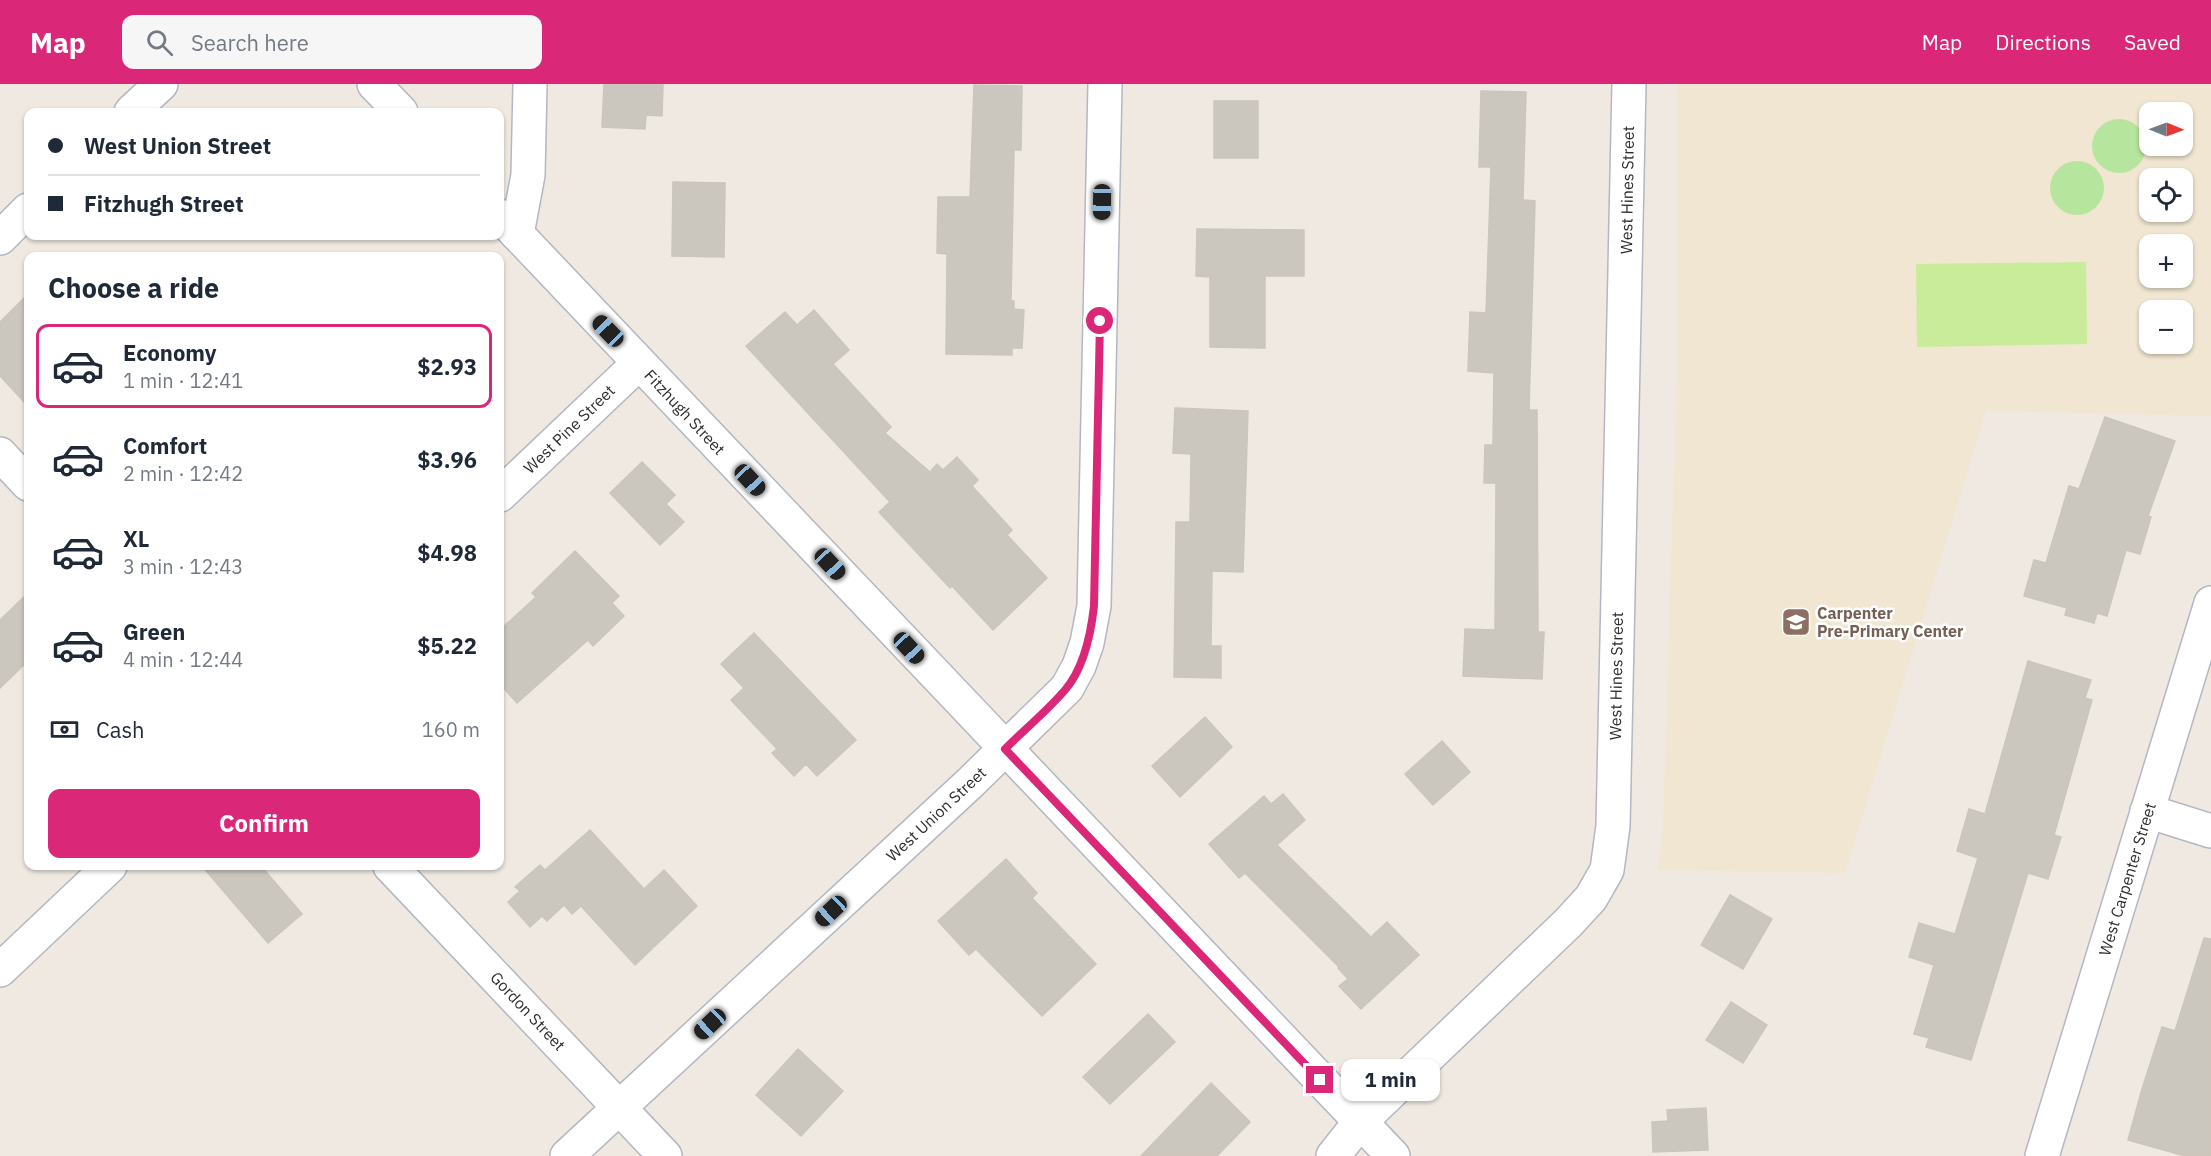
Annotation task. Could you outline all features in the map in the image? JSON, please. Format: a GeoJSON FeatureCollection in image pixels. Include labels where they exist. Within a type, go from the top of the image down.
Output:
{"type":"FeatureCollection","features":[{"type":"Feature","properties":{"kind":"street"},"geometry":{"type":"LineString","coordinates":[[135,108],[161,84]]}},
{"type":"Feature","properties":{"kind":"street"},"geometry":{"type":"LineString","coordinates":[[374,84],[397,108]]}},
{"type":"Feature","properties":{"kind":"street"},"geometry":{"type":"LineString","coordinates":[[508,225],[528,175],[530,84]]}},
{"type":"Feature","properties":{"kind":"street","name":"West Union Street"},"geometry":{"type":"LineString","coordinates":[[567,1156],[1005,749],[1067,688],[1079,666],[1092,624],[1094,594],[1104,84]]}},
{"type":"Feature","properties":{"kind":"street","name":"West Hines Street"},"geometry":{"type":"LineString","coordinates":[[1333,1156],[1360,1122],[1568,924],[1592,898],[1607,870],[1613,826],[1629,84]]}},
{"type":"Feature","properties":{"kind":"street"},"geometry":{"type":"LineString","coordinates":[[0,238],[24,214]]}},
{"type":"Feature","properties":{"kind":"street","name":"Fitzhugh Street"},"geometry":{"type":"LineString","coordinates":[[508,225],[1392,1156]]}},
{"type":"Feature","properties":{"kind":"street","name":"West Pine Street"},"geometry":{"type":"LineString","coordinates":[[504,491],[639,363]]}},
{"type":"Feature","properties":{"kind":"street"},"geometry":{"type":"LineString","coordinates":[[0,454],[24,480]]}},
{"type":"Feature","properties":{"kind":"street","name":"West Carpenter Street"},"geometry":{"type":"LineString","coordinates":[[2042,1156],[2211,603]]}},
{"type":"Feature","properties":{"kind":"street"},"geometry":{"type":"LineString","coordinates":[[2147,811],[2211,831]]}},
{"type":"Feature","properties":{"kind":"street"},"geometry":{"type":"LineString","coordinates":[[0,970],[106,870]]}},
{"type":"Feature","properties":{"kind":"street","name":"Gordon Street"},"geometry":{"type":"LineString","coordinates":[[394,870],[665,1156]]}},
{"type":"Feature","properties":{"kind":"shaded area","name":"Carpenter Pre-Primary Center"},"geometry":{"type":"Polygon","coordinates":[[[1678,84],[2211,84],[2211,416],[1986,411],[1845,873],[1658,870],[1663,828],[1678,341],[1678,84]]]}},
{"type":"Feature","properties":{"kind":"green space"},"geometry":{"type":"Polygon","coordinates":[[[2119,119],[2129,121],[2138,127],[2139,156],[2144,156],[2138,165],[2129,171],[2119,173],[2109,171],[2100,165],[2094,156],[2092,146],[2094,136],[2100,127],[2109,121],[2119,119]]]}},
{"type":"Feature","properties":{"kind":"green space"},"geometry":{"type":"Polygon","coordinates":[[[2072,161],[2082,161],[2092,165],[2100,173],[2104,188],[2100,203],[2092,211],[2082,215],[2072,215],[2062,211],[2054,203],[2050,193],[2050,183],[2054,173],[2062,165],[2072,161]]]}},
{"type":"Feature","properties":{"kind":"green space"},"geometry":{"type":"Polygon","coordinates":[[[2086,262],[2087,344],[1917,347],[1916,264],[2086,262]]]}},
{"type":"Feature","properties":{"kind":"building"},"geometry":{"type":"Polygon","coordinates":[[[604,84],[663,84],[662,116],[646,115],[645,129],[602,127],[604,84]]]}},
{"type":"Feature","properties":{"kind":"building"},"geometry":{"type":"Polygon","coordinates":[[[974,85],[1022,86],[1021,150],[1014,150],[1011,301],[1014,301],[1014,309],[1024,310],[1022,348],[1012,348],[1012,355],[946,354],[947,254],[937,253],[938,197],[970,197],[974,85]]]}},
{"type":"Feature","properties":{"kind":"building"},"geometry":{"type":"Polygon","coordinates":[[[1481,91],[1526,92],[1523,200],[1535,201],[1529,410],[1537,410],[1538,632],[1544,632],[1542,679],[1463,676],[1465,629],[1495,630],[1496,483],[1484,483],[1485,445],[1493,445],[1494,373],[1468,371],[1470,312],[1486,313],[1491,167],[1479,167],[1481,91]]]}},
{"type":"Feature","properties":{"kind":"building"},"geometry":{"type":"Polygon","coordinates":[[[1214,101],[1258,101],[1258,158],[1214,158],[1214,101]]]}},
{"type":"Feature","properties":{"kind":"building"},"geometry":{"type":"Polygon","coordinates":[[[673,182],[725,183],[724,257],[672,256],[673,182]]]}},
{"type":"Feature","properties":{"kind":"building"},"geometry":{"type":"Polygon","coordinates":[[[1197,229],[1304,230],[1304,276],[1265,276],[1265,348],[1210,347],[1210,277],[1196,276],[1197,229]]]}},
{"type":"Feature","properties":{"kind":"building"},"geometry":{"type":"Polygon","coordinates":[[[24,298],[24,402],[0,376],[0,322],[24,298]]]}},
{"type":"Feature","properties":{"kind":"building"},"geometry":{"type":"Polygon","coordinates":[[[814,310],[849,350],[833,364],[891,427],[885,433],[930,472],[937,464],[943,470],[957,457],[978,480],[972,486],[1012,530],[1007,535],[1047,578],[993,630],[879,512],[890,502],[746,346],[785,312],[797,325],[814,310]]]}},
{"type":"Feature","properties":{"kind":"building"},"geometry":{"type":"Polygon","coordinates":[[[1175,408],[1248,411],[1243,572],[1212,571],[1211,646],[1221,646],[1221,678],[1174,677],[1176,522],[1190,522],[1191,454],[1173,453],[1175,408]]]}},
{"type":"Feature","properties":{"kind":"building"},"geometry":{"type":"Polygon","coordinates":[[[2105,417],[2175,441],[2148,516],[2151,517],[2140,554],[2126,550],[2107,616],[2097,613],[2094,623],[2065,615],[2067,608],[2024,596],[2034,560],[2046,563],[2069,486],[2079,489],[2105,417]]]}},
{"type":"Feature","properties":{"kind":"building"},"geometry":{"type":"Polygon","coordinates":[[[642,462],[675,495],[666,504],[684,522],[660,545],[610,493],[642,462]]]}},
{"type":"Feature","properties":{"kind":"building"},"geometry":{"type":"Polygon","coordinates":[[[575,551],[619,596],[612,603],[624,616],[593,646],[588,640],[517,703],[504,688],[504,626],[536,597],[532,593],[575,551]]]}},
{"type":"Feature","properties":{"kind":"building"},"geometry":{"type":"Polygon","coordinates":[[[24,597],[24,665],[0,688],[0,620],[24,597]]]}},
{"type":"Feature","properties":{"kind":"building"},"geometry":{"type":"Polygon","coordinates":[[[754,633],[856,740],[817,776],[806,764],[794,776],[772,753],[777,749],[731,700],[744,688],[721,664],[754,633]]]}},
{"type":"Feature","properties":{"kind":"building"},"geometry":{"type":"Polygon","coordinates":[[[2028,661],[2091,680],[2085,698],[2092,700],[2054,835],[2061,837],[2048,879],[2028,873],[1971,1060],[1926,1047],[1929,1038],[1914,1034],[1934,965],[1909,957],[1919,923],[1955,934],[1978,858],[1957,851],[1969,809],[1985,814],[2028,661]]]}},
{"type":"Feature","properties":{"kind":"building"},"geometry":{"type":"Polygon","coordinates":[[[1205,717],[1232,747],[1180,797],[1152,766],[1205,717]]]}},
{"type":"Feature","properties":{"kind":"building"},"geometry":{"type":"Polygon","coordinates":[[[1442,741],[1470,772],[1433,805],[1405,774],[1442,741]]]}},
{"type":"Feature","properties":{"kind":"building"},"geometry":{"type":"Polygon","coordinates":[[[1283,794],[1305,820],[1277,845],[1371,937],[1387,922],[1419,955],[1361,1009],[1339,986],[1348,979],[1339,967],[1245,873],[1239,878],[1209,844],[1264,796],[1271,804],[1283,794]]]}},
{"type":"Feature","properties":{"kind":"building"},"geometry":{"type":"Polygon","coordinates":[[[590,830],[644,889],[664,870],[697,906],[635,965],[581,906],[572,914],[564,905],[547,921],[542,916],[530,927],[508,902],[520,891],[515,887],[540,865],[545,870],[590,830]]]}},
{"type":"Feature","properties":{"kind":"building"},"geometry":{"type":"Polygon","coordinates":[[[1006,859],[1037,893],[1032,898],[1096,964],[1042,1016],[976,949],[969,955],[938,921],[1006,859]]]}},
{"type":"Feature","properties":{"kind":"building"},"geometry":{"type":"Polygon","coordinates":[[[205,870],[264,870],[302,914],[268,943],[205,870]]]}},
{"type":"Feature","properties":{"kind":"building"},"geometry":{"type":"Polygon","coordinates":[[[1730,895],[1772,919],[1743,969],[1701,945],[1730,895]]]}},
{"type":"Feature","properties":{"kind":"building"},"geometry":{"type":"Polygon","coordinates":[[[2204,938],[2211,939],[2211,1156],[2185,1156],[2128,1140],[2162,1027],[2175,1031],[2204,938]]]}},
{"type":"Feature","properties":{"kind":"building"},"geometry":{"type":"Polygon","coordinates":[[[1731,1002],[1767,1025],[1743,1063],[1706,1040],[1731,1002]]]}},
{"type":"Feature","properties":{"kind":"building"},"geometry":{"type":"Polygon","coordinates":[[[1148,1014],[1175,1042],[1110,1104],[1083,1077],[1148,1014]]]}},
{"type":"Feature","properties":{"kind":"building"},"geometry":{"type":"Polygon","coordinates":[[[798,1049],[843,1091],[801,1136],[756,1095],[798,1049]]]}},
{"type":"Feature","properties":{"kind":"building"},"geometry":{"type":"Polygon","coordinates":[[[1211,1083],[1250,1122],[1217,1156],[1141,1156],[1211,1083]]]}},
{"type":"Feature","properties":{"kind":"building"},"geometry":{"type":"Polygon","coordinates":[[[1706,1108],[1708,1150],[1653,1152],[1652,1122],[1668,1121],[1667,1110],[1706,1108]]]}},
{"type":"Feature","properties":{"kind":"place","name":"Carpenter Pre-Primary Center"},"geometry":{"type":"Point","coordinates":[1796,622]}},
{"type":"Feature","properties":{"kind":"route"},"geometry":{"type":"LineString","coordinates":[[1100,321],[1092,624],[1079,666],[1067,688],[1005,749],[1320,1080]]}}]}
